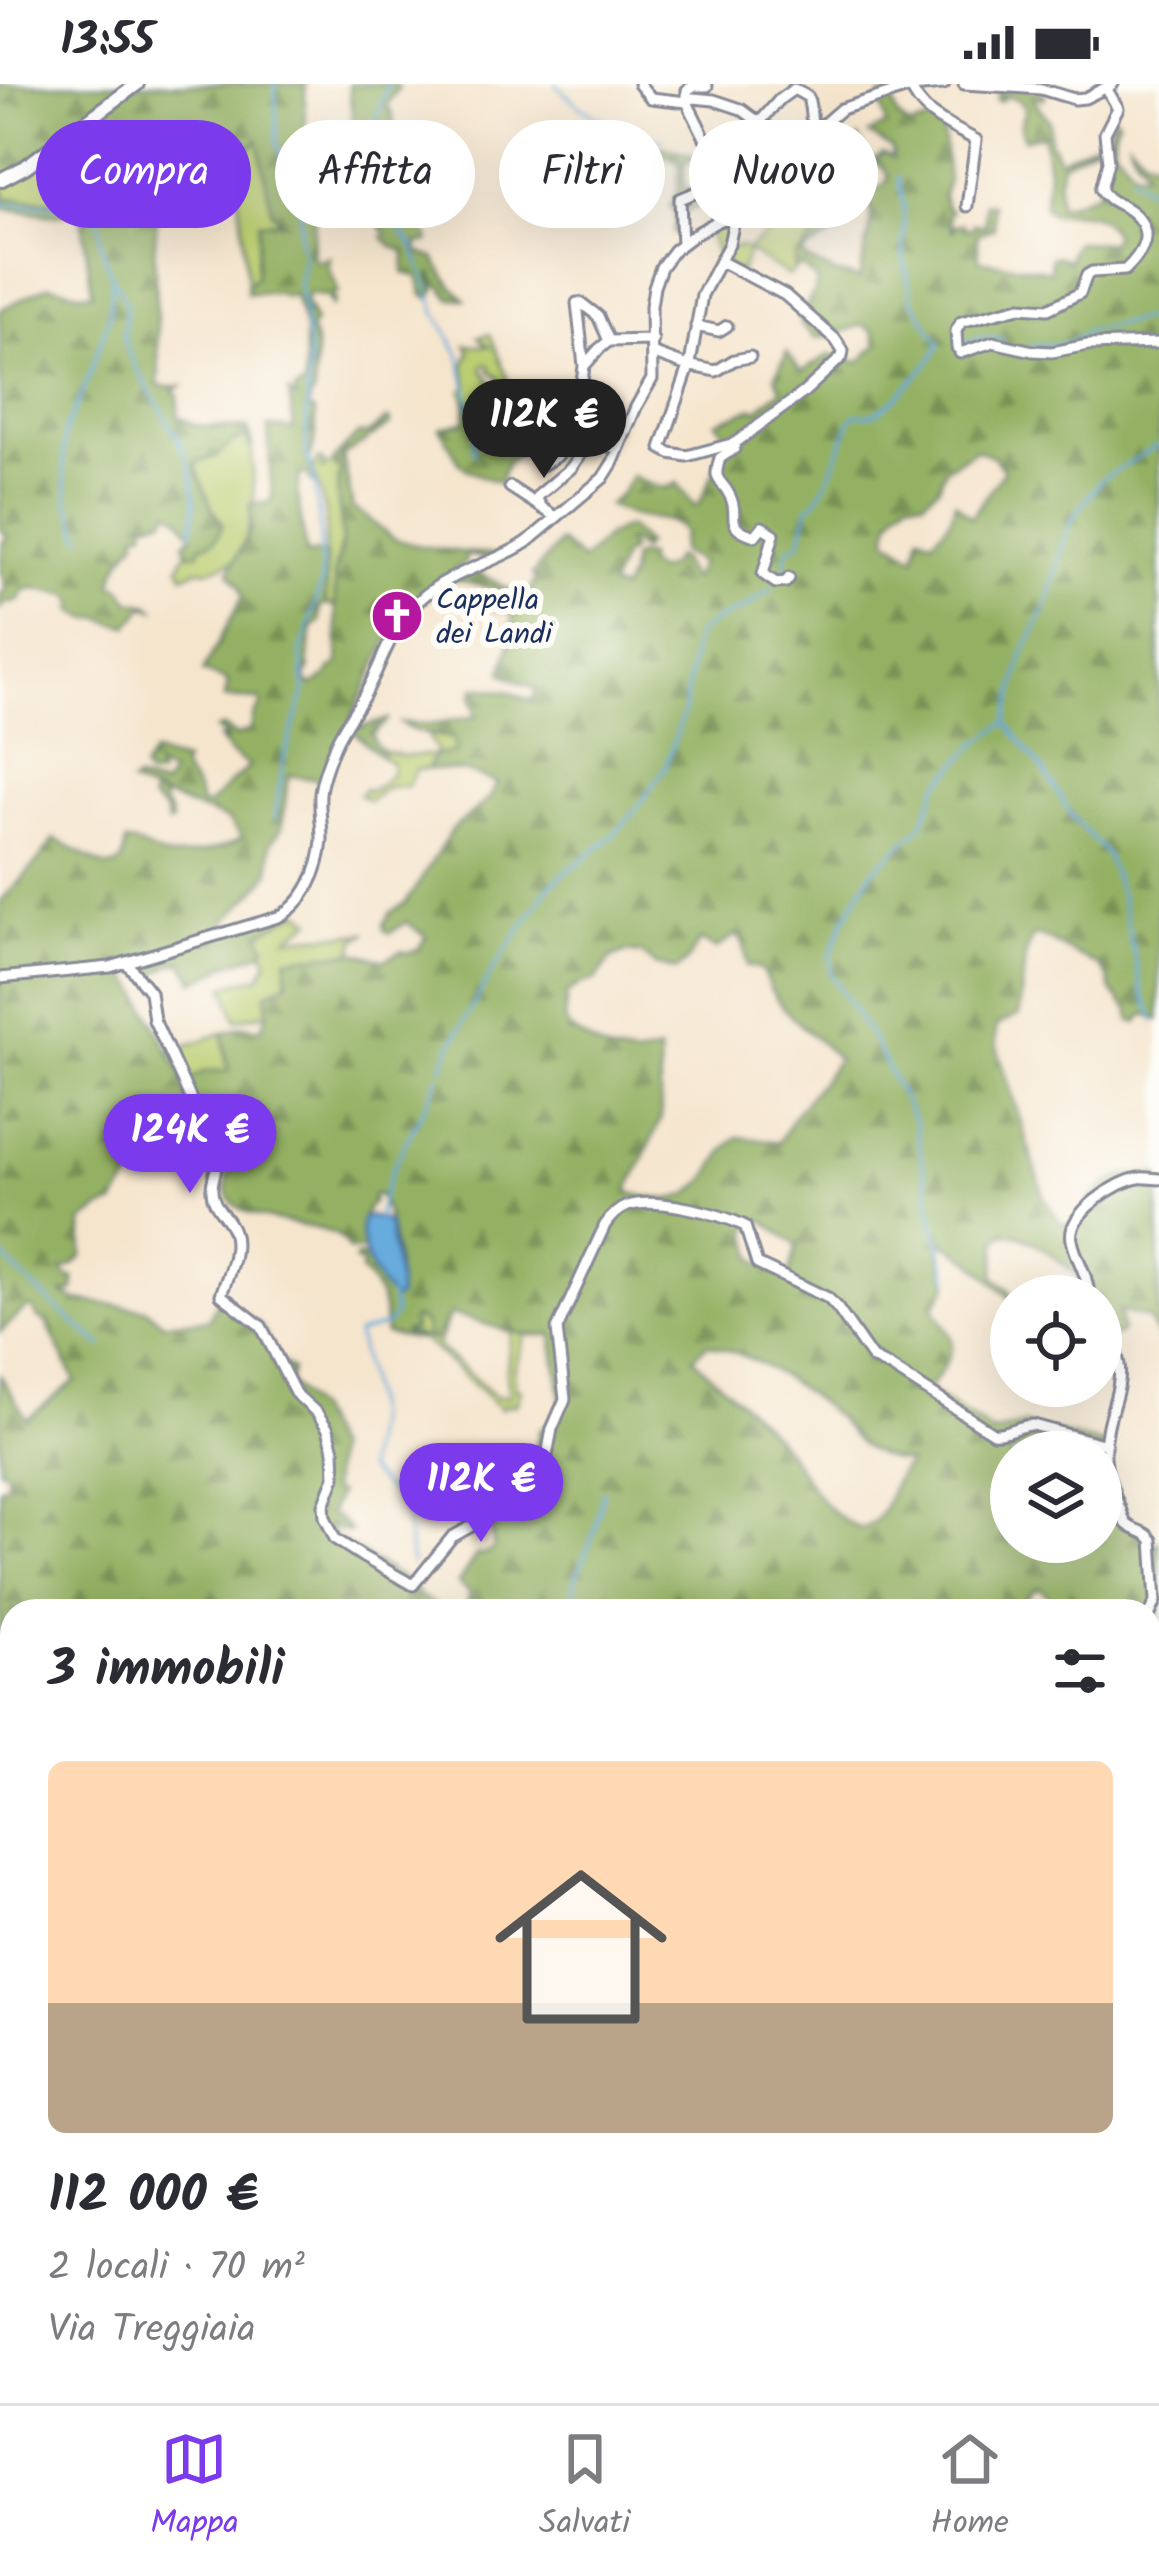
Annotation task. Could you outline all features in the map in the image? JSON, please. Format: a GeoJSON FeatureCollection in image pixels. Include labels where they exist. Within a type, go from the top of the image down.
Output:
{"type":"FeatureCollection","features":[{"type":"Feature","properties":{"kind":"main road"},"geometry":{"type":"LineString","coordinates":[[0,180],[26,167],[136,84]]}},
{"type":"Feature","properties":{"kind":"street"},"geometry":{"type":"LineString","coordinates":[[638,84],[651,98],[714,100],[741,109],[755,120]]}},
{"type":"Feature","properties":{"kind":"street"},"geometry":{"type":"LineString","coordinates":[[810,104],[818,84]]}},
{"type":"Feature","properties":{"kind":"street"},"geometry":{"type":"LineString","coordinates":[[828,120],[841,109],[910,86],[944,84]]}},
{"type":"Feature","properties":{"kind":"street"},"geometry":{"type":"LineString","coordinates":[[964,84],[1041,89],[1074,99],[1110,86],[1118,108],[1105,133],[1108,162],[1101,189],[1107,199],[1129,209],[1143,226],[1146,241],[1141,255],[1126,270],[1092,272],[1080,292],[1048,309],[1025,306],[961,322],[956,332],[959,350],[993,342],[1052,352],[1088,345],[1159,343]]}},
{"type":"Feature","properties":{"kind":"street"},"geometry":{"type":"LineString","coordinates":[[682,244],[680,199],[704,189],[721,170],[687,102],[687,90],[707,86]]}},
{"type":"Feature","properties":{"kind":"street"},"geometry":{"type":"LineString","coordinates":[[910,86],[921,106],[976,140],[967,206]]}},
{"type":"Feature","properties":{"kind":"street"},"geometry":{"type":"LineString","coordinates":[[762,120],[794,88],[810,104],[814,120]]}},
{"type":"Feature","properties":{"kind":"street"},"geometry":{"type":"LineString","coordinates":[[0,978],[110,967],[263,922],[298,904],[313,878],[322,846],[320,792],[334,744],[374,677],[394,630],[436,586],[514,551],[602,478],[652,379],[651,306],[661,267],[682,244],[707,228]]}},
{"type":"Feature","properties":{"kind":"street"},"geometry":{"type":"LineString","coordinates":[[720,262],[785,296],[835,339],[842,357],[735,443],[686,456],[670,453],[661,448],[690,364],[702,295],[732,228]]}},
{"type":"Feature","properties":{"kind":"street"},"geometry":{"type":"LineString","coordinates":[[609,341],[594,311],[577,304],[584,366],[581,388],[588,407],[614,434],[616,448]]}},
{"type":"Feature","properties":{"kind":"street"},"geometry":{"type":"LineString","coordinates":[[696,326],[719,331],[727,326]]}},
{"type":"Feature","properties":{"kind":"street"},"geometry":{"type":"LineString","coordinates":[[584,366],[609,341],[653,340]]}},
{"type":"Feature","properties":{"kind":"street"},"geometry":{"type":"LineString","coordinates":[[652,353],[716,371],[734,360],[750,358]]}},
{"type":"Feature","properties":{"kind":"street"},"geometry":{"type":"LineString","coordinates":[[533,452],[558,430],[616,448]]}},
{"type":"Feature","properties":{"kind":"street"},"geometry":{"type":"LineString","coordinates":[[542,465],[557,456],[572,437]]}},
{"type":"Feature","properties":{"kind":"street"},"geometry":{"type":"LineString","coordinates":[[541,506],[538,495],[571,468],[590,440]]}},
{"type":"Feature","properties":{"kind":"street"},"geometry":{"type":"LineString","coordinates":[[735,443],[718,464],[718,481],[732,499],[735,526],[750,536],[762,527],[774,534],[763,571],[765,577],[781,581]]}},
{"type":"Feature","properties":{"kind":"street"},"geometry":{"type":"LineString","coordinates":[[510,487],[556,517]]}},
{"type":"Feature","properties":{"kind":"street"},"geometry":{"type":"LineString","coordinates":[[126,962],[150,992],[154,1020],[194,1106],[222,1137],[225,1148],[212,1190],[235,1238],[221,1295],[261,1326],[296,1393],[328,1430],[335,1477],[324,1505],[325,1517],[335,1538],[362,1558],[413,1585],[461,1530],[484,1520],[545,1473],[552,1429],[564,1405],[559,1322],[605,1225],[613,1214],[632,1204],[705,1211],[745,1226],[757,1264],[828,1298],[872,1358],[990,1431]]}},
{"type":"Feature","properties":{"kind":"street"},"geometry":{"type":"LineString","coordinates":[[1087,1275],[1071,1238],[1075,1218],[1127,1182],[1159,1179]]}},
{"type":"Feature","properties":{"kind":"street"},"geometry":{"type":"LineString","coordinates":[[1008,1431],[1024,1425],[1056,1431]]}},
{"type":"Feature","properties":{"kind":"street"},"geometry":{"type":"LineString","coordinates":[[1122,1513],[1132,1529],[1152,1540],[1156,1599]]}},
{"type":"Feature","properties":{"kind":"green space"},"geometry":{"type":"Polygon","coordinates":[[[0,84],[305,84],[306,120],[275,120],[275,214],[258,140],[251,148],[251,120],[36,120],[36,158],[0,180],[0,84]]]}},
{"type":"Feature","properties":{"kind":"green space"},"geometry":{"type":"Polygon","coordinates":[[[349,84],[396,84],[399,88],[387,105],[393,120],[353,120],[349,84]]]}},
{"type":"Feature","properties":{"kind":"green space"},"geometry":{"type":"Polygon","coordinates":[[[1001,88],[1045,94],[1044,99],[1032,98],[1049,120],[1050,141],[1059,159],[1096,141],[1062,163],[1059,206],[1096,193],[1114,116],[1118,119],[1114,148],[1132,168],[1146,171],[1129,141],[1159,163],[1159,1020],[1146,1014],[1138,1023],[1131,1021],[1129,1010],[1111,991],[1100,967],[1033,936],[1025,957],[1019,1015],[996,1026],[996,1044],[1045,1199],[1061,1224],[1073,1224],[1093,1201],[1090,1199],[1114,1180],[1159,1175],[1159,1338],[1147,1318],[1122,1312],[1122,1275],[1078,1275],[1042,1248],[1011,1234],[997,1241],[995,1275],[990,1279],[943,1242],[940,1251],[949,1285],[934,1307],[951,1348],[928,1390],[990,1431],[990,1563],[1122,1563],[1122,1513],[1125,1522],[1153,1544],[1159,1542],[1159,1599],[1048,1599],[1039,1588],[1025,1599],[468,1599],[470,1593],[458,1583],[477,1554],[494,1549],[491,1528],[484,1519],[538,1474],[532,1457],[540,1429],[544,1430],[562,1401],[552,1334],[513,1332],[450,1314],[439,1341],[426,1337],[425,1324],[415,1318],[414,1329],[403,1333],[423,1340],[385,1334],[381,1301],[361,1271],[362,1264],[355,1261],[368,1257],[382,1287],[398,1297],[394,1245],[379,1194],[373,1195],[362,1221],[365,1250],[349,1250],[340,1237],[328,1231],[245,1211],[233,1203],[226,1189],[233,1144],[230,1110],[209,1122],[196,1120],[199,1131],[142,1169],[115,1204],[82,1222],[83,1256],[62,1270],[74,1278],[74,1291],[62,1293],[73,1300],[146,1309],[163,1323],[209,1319],[219,1297],[261,1326],[280,1361],[292,1370],[289,1382],[317,1413],[334,1450],[331,1490],[338,1494],[329,1515],[350,1530],[328,1525],[335,1538],[413,1585],[424,1599],[0,1599],[0,1487],[7,1484],[8,1472],[0,1469],[0,1375],[27,1419],[75,1381],[46,1322],[31,1307],[0,1332],[0,902],[55,839],[106,867],[122,861],[126,842],[171,857],[204,852],[242,838],[228,820],[154,793],[164,799],[172,821],[168,824],[165,811],[151,800],[153,793],[131,784],[136,780],[163,787],[171,775],[157,768],[159,776],[148,777],[143,770],[153,754],[184,762],[181,768],[201,804],[207,806],[249,766],[232,755],[219,739],[227,737],[216,730],[223,727],[236,736],[251,730],[262,703],[225,698],[228,681],[203,672],[243,596],[229,572],[251,529],[250,504],[272,499],[268,427],[294,429],[289,393],[296,398],[295,390],[305,385],[305,330],[292,294],[247,293],[247,285],[256,276],[259,222],[275,221],[275,228],[314,228],[312,257],[318,261],[330,257],[338,293],[332,293],[332,306],[327,296],[308,294],[305,301],[315,323],[310,329],[316,344],[309,409],[315,412],[316,435],[309,463],[317,480],[311,482],[309,475],[300,474],[297,491],[306,553],[326,556],[326,605],[320,607],[320,621],[312,627],[306,673],[312,685],[338,665],[335,572],[342,539],[341,471],[334,459],[358,434],[368,434],[385,420],[390,425],[343,456],[353,509],[402,541],[501,554],[484,562],[466,555],[465,563],[453,571],[457,575],[471,569],[506,588],[529,593],[536,578],[532,575],[560,542],[582,561],[607,536],[627,526],[646,544],[641,550],[626,542],[631,550],[622,558],[610,587],[621,590],[629,578],[632,558],[638,555],[647,557],[647,565],[658,571],[674,557],[694,577],[700,562],[680,552],[685,533],[679,527],[608,505],[632,476],[660,487],[677,483],[694,506],[699,504],[720,458],[735,443],[716,422],[757,410],[782,389],[775,377],[787,352],[801,372],[829,355],[859,362],[877,345],[873,331],[862,325],[815,338],[799,322],[817,281],[802,266],[794,269],[796,255],[822,228],[835,228],[842,231],[804,252],[805,259],[860,279],[869,228],[878,228],[878,189],[889,179],[878,157],[883,153],[893,158],[892,148],[878,139],[878,129],[886,125],[880,97],[890,94],[898,117],[910,127],[935,117],[942,122],[948,180],[943,195],[951,211],[951,231],[953,225],[963,224],[964,229],[973,224],[985,226],[984,203],[992,204],[994,228],[977,234],[979,260],[1050,271],[1051,258],[1069,261],[1076,242],[1109,243],[1114,235],[1095,216],[1052,214],[1044,206],[1048,171],[1043,135],[1024,139],[1020,127],[1025,107],[1008,96],[996,100],[1001,88]],[[976,449],[945,469],[939,486],[924,500],[909,499],[896,512],[888,539],[915,557],[920,534],[932,539],[937,535],[955,502],[971,517],[1004,470],[994,457],[976,449]],[[451,579],[410,611],[396,610],[389,617],[387,627],[393,631],[352,717],[361,727],[389,719],[372,735],[384,751],[381,756],[350,729],[336,749],[328,781],[288,775],[282,828],[271,842],[270,871],[223,924],[224,932],[294,908],[299,911],[260,933],[264,952],[195,981],[183,962],[152,977],[120,964],[185,1081],[207,1071],[228,1071],[223,1033],[243,1026],[261,1029],[268,1012],[266,993],[287,982],[287,958],[354,952],[385,960],[401,951],[418,950],[426,936],[406,922],[390,933],[384,924],[391,912],[406,903],[452,830],[490,798],[497,783],[464,771],[428,769],[434,755],[455,753],[454,739],[401,723],[432,724],[477,716],[472,698],[475,687],[510,692],[531,701],[537,690],[502,673],[513,616],[492,608],[504,591],[451,579]],[[737,934],[716,949],[700,940],[676,970],[626,952],[611,958],[596,980],[567,993],[564,1019],[569,1029],[607,1052],[635,1057],[659,1051],[661,1119],[628,1192],[651,1198],[682,1196],[700,1185],[738,1137],[779,1142],[838,1060],[785,1010],[761,970],[747,966],[737,934]],[[752,1219],[748,1232],[755,1260],[788,1279],[797,1245],[763,1220],[752,1219]],[[707,1344],[693,1358],[773,1434],[835,1513],[861,1529],[878,1517],[908,1464],[867,1449],[807,1394],[743,1356],[707,1344]]]}},
{"type":"Feature","properties":{"kind":"green space"},"geometry":{"type":"Polygon","coordinates":[[[258,138],[275,228],[279,228],[247,285],[243,228],[251,228],[251,147],[258,138]]]}},
{"type":"Feature","properties":{"kind":"green space"},"geometry":{"type":"Polygon","coordinates":[[[665,147],[689,154],[684,188],[689,189],[689,211],[679,216],[679,230],[674,233],[675,213],[670,207],[678,189],[680,164],[665,156],[665,147]]]}},
{"type":"Feature","properties":{"kind":"green space"},"geometry":{"type":"Polygon","coordinates":[[[36,164],[36,200],[4,198],[3,186],[36,164]]]}},
{"type":"Feature","properties":{"kind":"green space"},"geometry":{"type":"Polygon","coordinates":[[[3,186],[6,200],[36,201],[36,212],[0,208],[3,186]]]}},
{"type":"Feature","properties":{"kind":"green space"},"geometry":{"type":"Polygon","coordinates":[[[83,228],[156,228],[157,385],[181,386],[174,391],[178,416],[186,421],[248,428],[252,446],[248,438],[239,440],[214,457],[194,463],[223,525],[215,540],[196,554],[189,553],[184,543],[192,535],[180,517],[169,511],[164,518],[145,523],[145,530],[136,534],[113,585],[121,587],[130,601],[154,609],[144,607],[129,626],[86,618],[73,611],[75,602],[70,595],[34,588],[0,609],[0,594],[6,589],[0,569],[3,541],[8,537],[0,529],[0,310],[49,285],[92,293],[83,228]]]}},
{"type":"Feature","properties":{"kind":"green space"},"geometry":{"type":"Polygon","coordinates":[[[382,228],[424,228],[428,242],[418,243],[417,252],[434,258],[465,299],[450,298],[432,274],[435,290],[430,298],[423,295],[418,276],[404,273],[405,251],[393,247],[383,237],[386,233],[382,228]]]}},
{"type":"Feature","properties":{"kind":"green space"},"geometry":{"type":"Polygon","coordinates":[[[706,228],[733,228],[727,248],[747,250],[770,232],[822,228],[788,276],[748,251],[741,273],[720,261],[706,228]]]}},
{"type":"Feature","properties":{"kind":"green space"},"geometry":{"type":"Polygon","coordinates":[[[490,334],[508,379],[500,384],[490,366],[482,368],[495,388],[515,403],[527,401],[516,421],[505,413],[479,427],[480,436],[474,429],[475,417],[503,410],[496,400],[474,406],[466,401],[464,365],[470,352],[466,345],[489,346],[478,337],[490,334]]]}},
{"type":"Feature","properties":{"kind":"green space"},"geometry":{"type":"Polygon","coordinates":[[[491,392],[505,409],[475,417],[474,429],[480,435],[479,427],[494,423],[484,439],[488,446],[515,443],[530,450],[509,461],[500,483],[461,464],[440,428],[466,421],[466,401],[474,405],[491,392]]]}},
{"type":"Feature","properties":{"kind":"green space"},"geometry":{"type":"Polygon","coordinates":[[[244,437],[252,446],[254,502],[244,541],[234,561],[184,575],[179,567],[188,548],[189,553],[199,552],[221,520],[194,463],[217,456],[244,437]]]}},
{"type":"Feature","properties":{"kind":"green space"},"geometry":{"type":"Polygon","coordinates":[[[318,459],[324,461],[322,469],[334,462],[341,472],[342,541],[334,572],[335,606],[326,605],[325,513],[311,467],[318,459]]]}},
{"type":"Feature","properties":{"kind":"green space"},"geometry":{"type":"Polygon","coordinates":[[[426,732],[454,738],[455,754],[434,755],[437,751],[426,732]]]}},
{"type":"Feature","properties":{"kind":"green space"},"geometry":{"type":"Polygon","coordinates":[[[384,751],[434,755],[428,769],[415,770],[408,786],[387,787],[369,801],[359,795],[380,785],[392,772],[391,763],[381,756],[384,751]]]}},
{"type":"Feature","properties":{"kind":"green space"},"geometry":{"type":"Polygon","coordinates":[[[299,911],[312,920],[288,938],[367,933],[356,939],[354,952],[288,958],[287,982],[266,993],[268,1012],[236,1020],[225,986],[260,976],[268,961],[260,933],[299,911]]]}},
{"type":"Feature","properties":{"kind":"green space"},"geometry":{"type":"Polygon","coordinates":[[[223,1033],[228,1072],[184,1081],[170,1051],[223,1033]]]}},
{"type":"Feature","properties":{"kind":"green space"},"geometry":{"type":"Polygon","coordinates":[[[415,1318],[426,1323],[426,1337],[439,1341],[438,1347],[495,1396],[509,1396],[506,1375],[511,1332],[526,1334],[514,1371],[516,1389],[521,1390],[516,1405],[501,1409],[420,1337],[401,1333],[414,1329],[415,1318]]]}},
{"type":"Feature","properties":{"kind":"green space"},"geometry":{"type":"Polygon","coordinates":[[[1024,1425],[1049,1431],[1001,1431],[1024,1425]]]}},
{"type":"Feature","properties":{"kind":"water"},"geometry":{"type":"Polygon","coordinates":[[[362,1218],[388,1222],[398,1282],[394,1300],[365,1251],[362,1218]]]}},
{"type":"Feature","properties":{"kind":"waterway"},"geometry":{"type":"LineString","coordinates":[[275,84],[277,143],[301,207],[304,256],[299,285],[309,349],[306,448],[311,469]]}},
{"type":"Feature","properties":{"kind":"waterway"},"geometry":{"type":"LineString","coordinates":[[388,84],[374,128],[373,186],[414,248],[437,314],[460,356],[475,427],[474,453]]}},
{"type":"Feature","properties":{"kind":"waterway"},"geometry":{"type":"LineString","coordinates":[[556,84],[602,120]]}},
{"type":"Feature","properties":{"kind":"waterway"},"geometry":{"type":"LineString","coordinates":[[1131,175],[1159,197]]}},
{"type":"Feature","properties":{"kind":"waterway"},"geometry":{"type":"LineString","coordinates":[[898,177],[904,207],[903,255],[912,300],[940,344]]}},
{"type":"Feature","properties":{"kind":"waterway"},"geometry":{"type":"LineString","coordinates":[[0,187],[4,204],[87,205],[96,214],[108,267],[125,303],[125,344],[186,456],[195,505],[191,533]]}},
{"type":"Feature","properties":{"kind":"waterway"},"geometry":{"type":"LineString","coordinates":[[82,538],[68,501],[64,444],[109,317],[112,280]]}},
{"type":"Feature","properties":{"kind":"waterway"},"geometry":{"type":"LineString","coordinates":[[1029,346],[1066,343],[1089,330],[1159,316]]}},
{"type":"Feature","properties":{"kind":"waterway"},"geometry":{"type":"LineString","coordinates":[[960,343],[984,337],[1003,339]]}},
{"type":"Feature","properties":{"kind":"waterway"},"geometry":{"type":"LineString","coordinates":[[779,580],[786,574],[786,554],[800,543],[809,505],[826,483],[851,419],[876,412],[897,396],[940,344]]}},
{"type":"Feature","properties":{"kind":"waterway"},"geometry":{"type":"LineString","coordinates":[[949,1279],[915,1122],[877,1047],[831,974],[830,956],[872,871],[921,827],[938,785],[976,744],[1007,722],[1024,652],[1047,606],[1075,515],[1102,479],[1159,445]]}},
{"type":"Feature","properties":{"kind":"waterway"},"geometry":{"type":"LineString","coordinates":[[305,691],[301,651],[322,581],[313,473]]}},
{"type":"Feature","properties":{"kind":"waterway"},"geometry":{"type":"LineString","coordinates":[[441,1069],[492,971],[551,884],[614,835],[665,768],[684,711],[698,633],[773,588]]}},
{"type":"Feature","properties":{"kind":"waterway"},"geometry":{"type":"LineString","coordinates":[[275,819],[284,758],[304,694]]}},
{"type":"Feature","properties":{"kind":"waterway"},"geometry":{"type":"LineString","coordinates":[[1008,724],[1072,816],[1106,854],[1120,893],[1143,995],[1155,1020]]}},
{"type":"Feature","properties":{"kind":"waterway"},"geometry":{"type":"LineString","coordinates":[[378,1222],[387,1183],[439,1076]]}},
{"type":"Feature","properties":{"kind":"waterway"},"geometry":{"type":"LineString","coordinates":[[0,1253],[27,1281]]}},
{"type":"Feature","properties":{"kind":"waterway"},"geometry":{"type":"LineString","coordinates":[[30,1284],[63,1313]]}},
{"type":"Feature","properties":{"kind":"waterway"},"geometry":{"type":"LineString","coordinates":[[390,1296],[395,1313],[387,1325],[357,1334],[372,1403],[366,1469],[409,1512],[407,1518]]}},
{"type":"Feature","properties":{"kind":"waterway"},"geometry":{"type":"LineString","coordinates":[[65,1315],[102,1346]]}},
{"type":"Feature","properties":{"kind":"waterway"},"geometry":{"type":"LineString","coordinates":[[573,1599],[603,1491]]}},
{"type":"Feature","properties":{"kind":"waterway"},"geometry":{"type":"LineString","coordinates":[[407,1523],[411,1564]]}},
{"type":"Feature","properties":{"kind":"place","name":"Cappella dei Landi"},"geometry":{"type":"Point","coordinates":[397,616]}}]}
